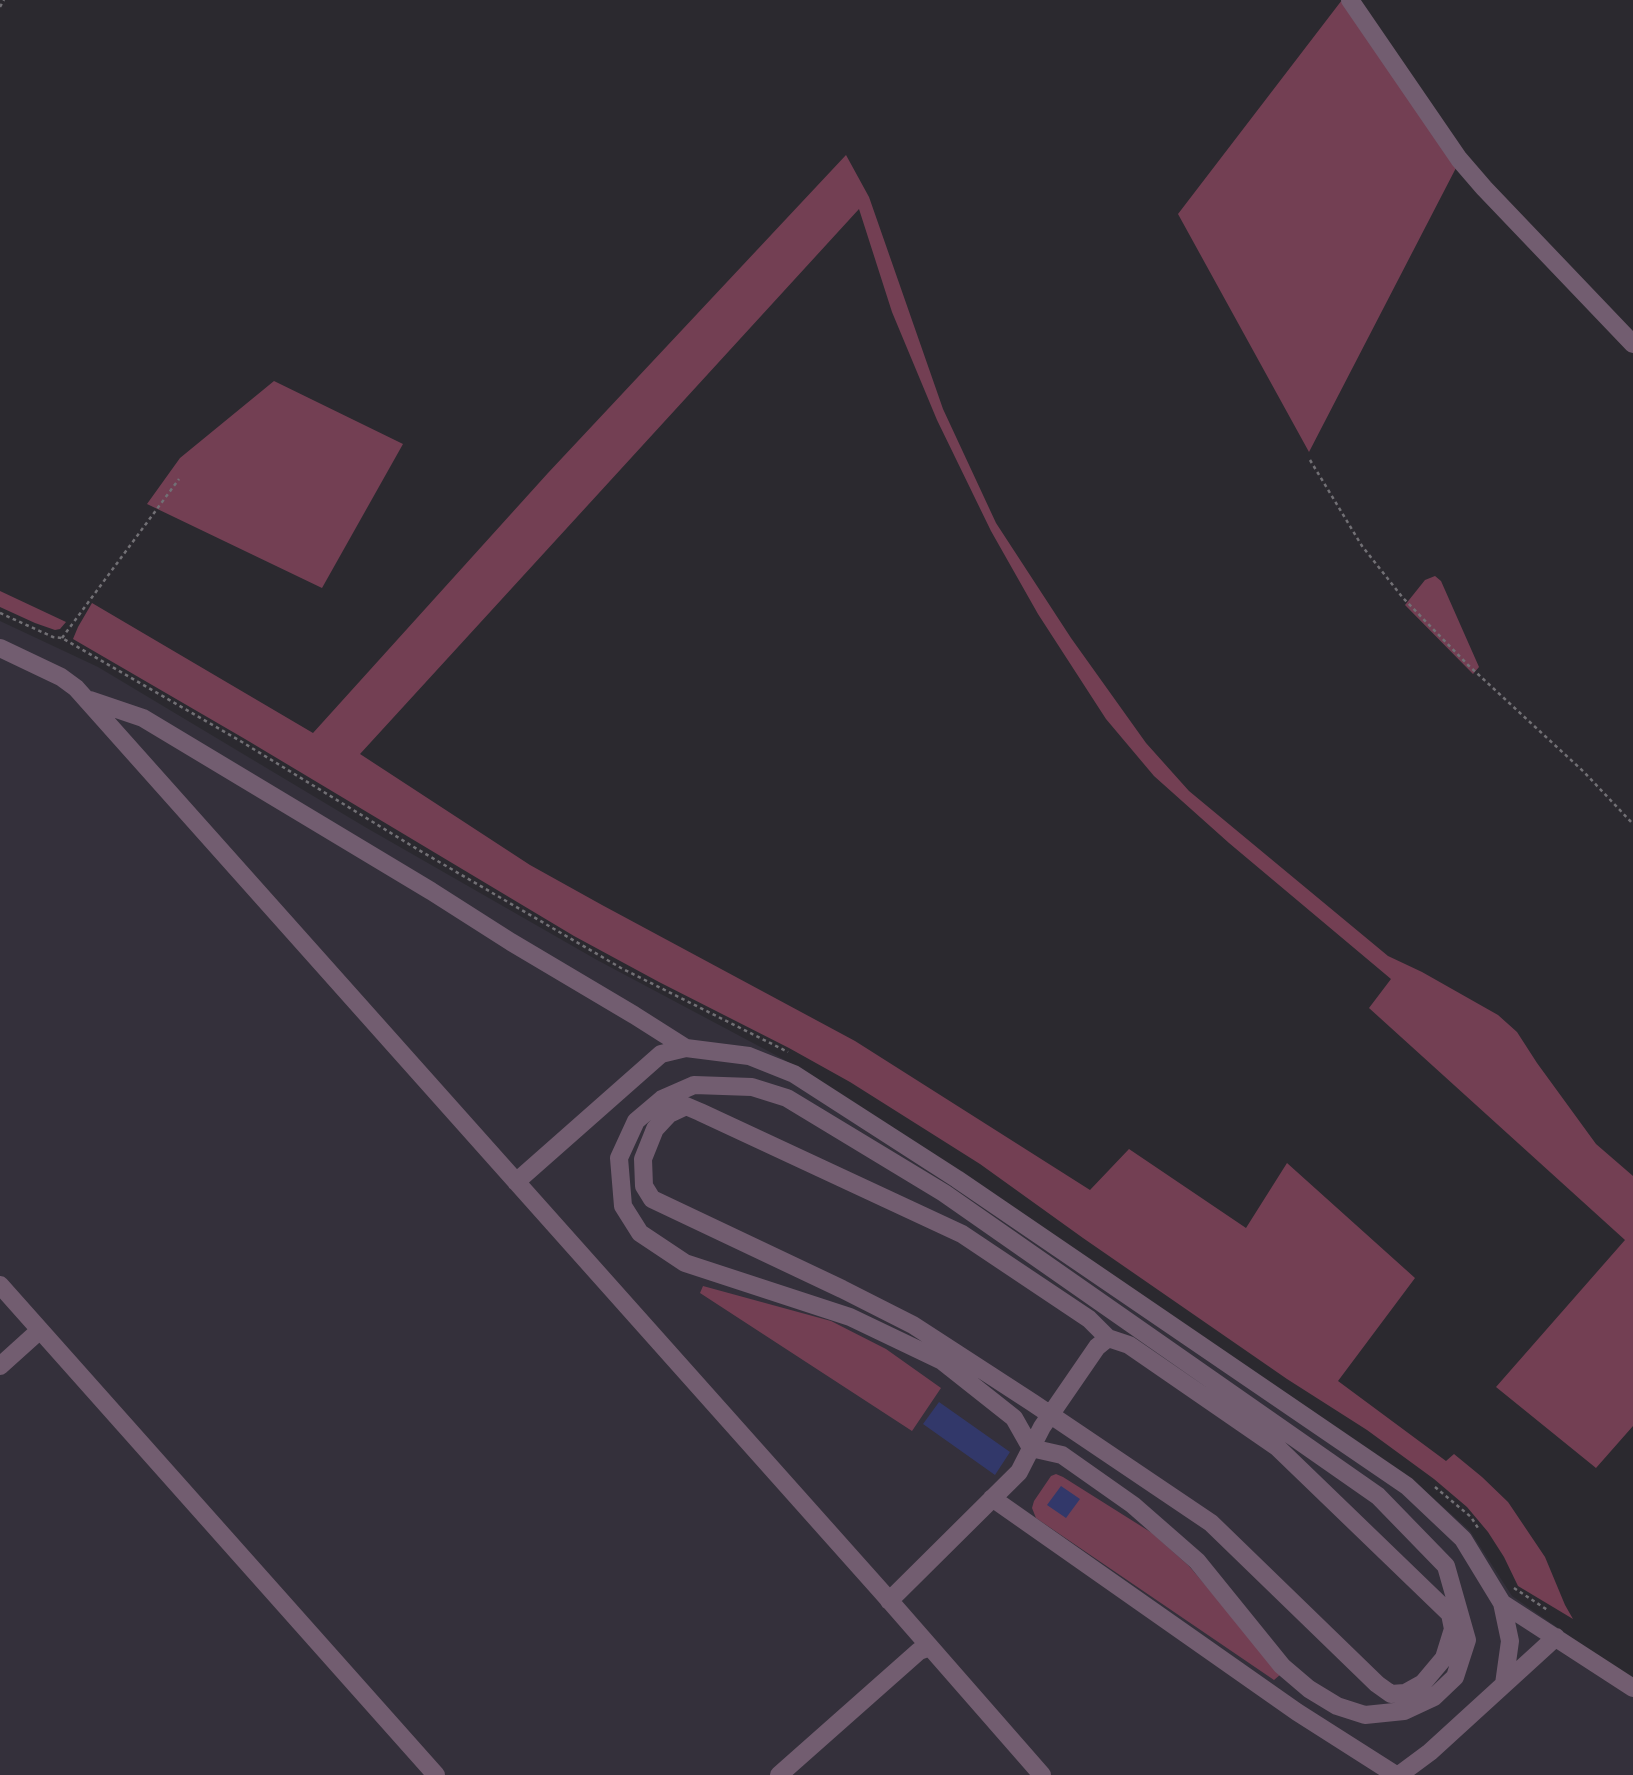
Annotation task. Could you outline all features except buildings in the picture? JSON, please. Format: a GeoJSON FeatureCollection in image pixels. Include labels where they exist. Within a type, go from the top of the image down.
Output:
{"type":"FeatureCollection","features":[{"type":"Feature","properties":{"kind":"lane"},"geometry":{"type":"LineString","coordinates":[[1350,0],[1459,159],[1633,344]]}},
{"type":"Feature","properties":{"kind":"lane"},"geometry":{"type":"LineString","coordinates":[[0,648],[61,677],[76,688],[1042,1775]]}},
{"type":"Feature","properties":{"kind":"lane"},"geometry":{"type":"LineString","coordinates":[[86,699],[143,718],[421,884],[686,1048]]}},
{"type":"Feature","properties":{"kind":"lane"},"geometry":{"type":"LineString","coordinates":[[516,1182],[661,1054],[686,1048],[749,1056],[794,1074],[957,1179],[1407,1486],[1463,1539],[1502,1603],[1510,1640],[1504,1684]]}},
{"type":"Feature","properties":{"kind":"lane"},"geometry":{"type":"LineString","coordinates":[[694,1085],[752,1087],[787,1098],[944,1193],[1378,1496],[1446,1566],[1467,1640],[1455,1677],[1434,1698],[1404,1711],[1365,1715],[1337,1706],[1309,1689],[1282,1666],[1197,1561],[1133,1505],[1062,1455],[1031,1448],[1014,1418],[942,1361],[850,1317],[685,1263],[640,1233],[624,1206],[619,1158],[636,1121],[662,1099],[694,1085]]}},
{"type":"Feature","properties":{"kind":"lane"},"geometry":{"type":"LineString","coordinates":[[685,1106],[700,1112],[962,1234],[1089,1319],[1108,1338],[1129,1345],[1277,1447],[1450,1614],[1453,1629],[1444,1658],[1423,1683],[1405,1693],[1391,1694],[1377,1684],[1211,1523],[1050,1415],[913,1325],[652,1199],[644,1186],[643,1159],[655,1129],[669,1114],[685,1106]]}},
{"type":"Feature","properties":{"kind":"lane"},"geometry":{"type":"LineString","coordinates":[[0,1285],[436,1775]]}},
{"type":"Feature","properties":{"kind":"lane"},"geometry":{"type":"LineString","coordinates":[[0,1366],[40,1330]]}},
{"type":"Feature","properties":{"kind":"lane"},"geometry":{"type":"LineString","coordinates":[[889,1601],[1018,1472],[1050,1415],[1097,1347],[1108,1338]]}},
{"type":"Feature","properties":{"kind":"lane"},"geometry":{"type":"LineString","coordinates":[[992,1498],[1297,1712],[1397,1775],[1430,1752],[1556,1637]]}},
{"type":"Feature","properties":{"kind":"lane"},"geometry":{"type":"LineString","coordinates":[[1502,1603],[1633,1688]]}},
{"type":"Feature","properties":{"kind":"lane"},"geometry":{"type":"LineString","coordinates":[[779,1775],[919,1651],[930,1647]]}},
{"type":"Feature","properties":{"kind":"path"},"geometry":{"type":"LineString","coordinates":[[0,7],[4,0]]}},
{"type":"Feature","properties":{"kind":"path"},"geometry":{"type":"LineString","coordinates":[[1310,460],[1362,546],[1403,598],[1468,665],[1584,772],[1633,824]]}},
{"type":"Feature","properties":{"kind":"path"},"geometry":{"type":"LineString","coordinates":[[62,638],[179,479]]}},
{"type":"Feature","properties":{"kind":"shaded area"},"geometry":{"type":"Polygon","coordinates":[[[1342,0],[1457,166],[1309,452],[1178,214],[1342,0]]]}},
{"type":"Feature","properties":{"kind":"shaded area"},"geometry":{"type":"Polygon","coordinates":[[[846,155],[869,197],[943,409],[996,523],[1071,638],[1146,743],[1189,791],[1388,956],[1498,1015],[1517,1032],[1596,1144],[1633,1176],[1633,1426],[1596,1468],[1496,1387],[1625,1240],[1369,1008],[1391,979],[1154,776],[1106,719],[1038,614],[991,531],[937,420],[892,312],[859,209],[360,754],[530,865],[855,1041],[1090,1190],[1129,1149],[1246,1228],[1287,1163],[1415,1278],[1338,1381],[1446,1461],[1454,1454],[1508,1502],[1545,1557],[1573,1619],[1518,1586],[1488,1532],[1467,1507],[1434,1479],[980,1164],[850,1082],[574,936],[73,639],[92,603],[313,733],[548,473],[846,155]]]}},
{"type":"Feature","properties":{"kind":"shaded area"},"geometry":{"type":"Polygon","coordinates":[[[274,381],[403,444],[322,588],[147,504],[180,458],[274,381]]]}},
{"type":"Feature","properties":{"kind":"shaded area"},"geometry":{"type":"Polygon","coordinates":[[[1435,576],[1441,581],[1479,667],[1473,674],[1405,605],[1425,580],[1435,576]]]}},
{"type":"Feature","properties":{"kind":"shaded area"},"geometry":{"type":"Polygon","coordinates":[[[0,591],[66,622],[60,629],[55,630],[0,607],[0,591]]]}},
{"type":"Feature","properties":{"kind":"shaded area"},"geometry":{"type":"Polygon","coordinates":[[[0,621],[98,667],[365,827],[597,960],[783,1059],[946,1163],[1412,1479],[1470,1531],[1512,1596],[1633,1680],[1633,1775],[0,1775],[0,621]]]}},
{"type":"Feature","properties":{"kind":"shaded area"},"geometry":{"type":"Polygon","coordinates":[[[703,1286],[831,1321],[886,1349],[941,1388],[912,1431],[700,1293],[703,1286]]]}},
{"type":"Feature","properties":{"kind":"shaded area"},"geometry":{"type":"Polygon","coordinates":[[[1056,1474],[1152,1533],[1189,1566],[1281,1674],[1274,1680],[1036,1518],[1032,1508],[1034,1501],[1051,1476],[1056,1474]]]}}]}
